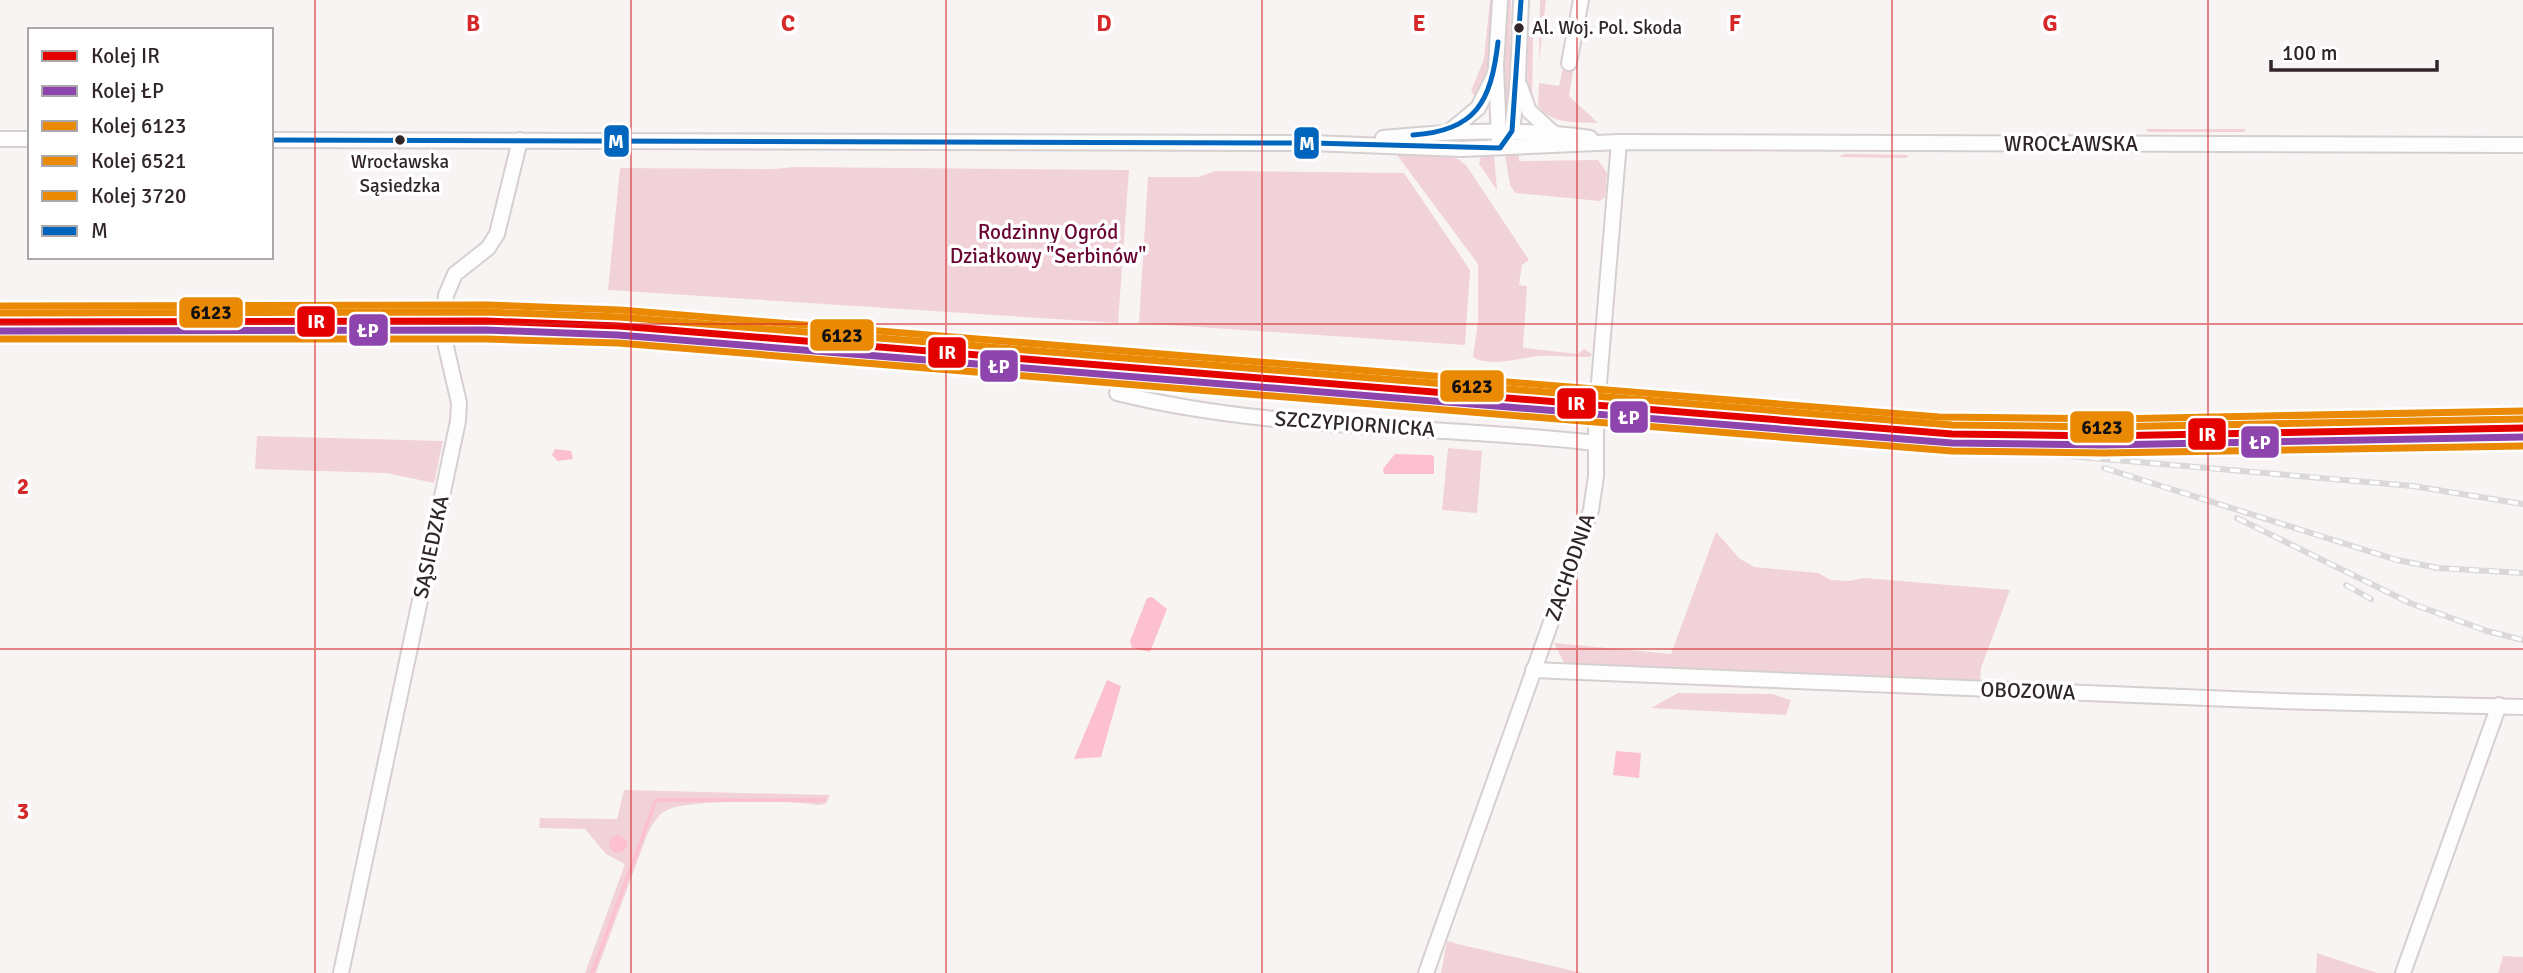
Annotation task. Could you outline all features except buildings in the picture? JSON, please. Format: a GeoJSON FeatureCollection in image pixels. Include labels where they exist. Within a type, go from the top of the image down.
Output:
{"type":"FeatureCollection","features":[{"type":"Feature","properties":{"kind":"street"},"geometry":{"type":"LineString","coordinates":[[1500,0],[1496,66],[1505,131]]}},
{"type":"Feature","properties":{"kind":"street"},"geometry":{"type":"LineString","coordinates":[[1500,148],[1518,79],[1521,0]]}},
{"type":"Feature","properties":{"kind":"street"},"geometry":{"type":"LineString","coordinates":[[1569,63],[1581,0]]}},
{"type":"Feature","properties":{"kind":"street"},"geometry":{"type":"LineString","coordinates":[[1449,131],[1478,108],[1496,66]]}},
{"type":"Feature","properties":{"kind":"street"},"geometry":{"type":"LineString","coordinates":[[1518,79],[1530,111],[1552,132]]}},
{"type":"Feature","properties":{"kind":"street","name":"WROCŁAWSKA"},"geometry":{"type":"LineString","coordinates":[[1335,143],[1449,131],[1552,132],[1619,142]]}},
{"type":"Feature","properties":{"kind":"street"},"geometry":{"type":"LineString","coordinates":[[0,139],[28,139]]}},
{"type":"Feature","properties":{"kind":"street","name":"WROCŁAWSKA"},"geometry":{"type":"LineString","coordinates":[[273,140],[1335,143],[1500,148],[1619,142],[2523,145]]}},
{"type":"Feature","properties":{"kind":"street","name":"SĄSIEDZKA"},"geometry":{"type":"LineString","coordinates":[[341,973],[458,421],[459,403],[444,338],[446,295],[456,274],[488,248],[497,234],[520,140]]}},
{"type":"Feature","properties":{"kind":"street","name":"ZACHODNIA"},"geometry":{"type":"LineString","coordinates":[[1426,973],[1591,510],[1596,476],[1595,443],[1619,142]]}},
{"type":"Feature","properties":{"kind":"street","name":"SZCZYPIORNICKA"},"geometry":{"type":"LineString","coordinates":[[1117,393],[1183,407],[1290,420],[1501,433],[1595,443]]}},
{"type":"Feature","properties":{"kind":"street","name":"OBOZOWA"},"geometry":{"type":"LineString","coordinates":[[1533,670],[2260,700],[2523,707]]}},
{"type":"Feature","properties":{"kind":"street"},"geometry":{"type":"LineString","coordinates":[[2403,973],[2499,705]]}},
{"type":"Feature","properties":{"kind":"green space"},"geometry":{"type":"Polygon","coordinates":[[[1490,0],[1493,1],[1490,52],[1478,101],[1471,91],[1484,59],[1490,0]]]}},
{"type":"Feature","properties":{"kind":"green space"},"geometry":{"type":"Polygon","coordinates":[[[1507,0],[1511,0],[1509,108],[1502,107],[1507,0]]]}},
{"type":"Feature","properties":{"kind":"green space"},"geometry":{"type":"Polygon","coordinates":[[[1540,0],[1546,0],[1539,63],[1540,0]]]}},
{"type":"Feature","properties":{"kind":"green space"},"geometry":{"type":"Polygon","coordinates":[[[1528,36],[1533,37],[1532,105],[1527,89],[1528,36]]]}},
{"type":"Feature","properties":{"kind":"green space"},"geometry":{"type":"Polygon","coordinates":[[[1564,64],[1574,65],[1569,96],[1598,123],[1557,119],[1549,116],[1538,105],[1539,83],[1559,86],[1564,64]]]}},
{"type":"Feature","properties":{"kind":"green space"},"geometry":{"type":"Polygon","coordinates":[[[2145,129],[2246,129],[2244,132],[2149,132],[2145,129]]]}},
{"type":"Feature","properties":{"kind":"green space"},"geometry":{"type":"Polygon","coordinates":[[[1441,154],[1458,159],[1466,165],[1529,260],[1522,265],[1519,285],[1527,286],[1523,348],[1578,354],[1584,349],[1592,354],[1590,357],[1539,356],[1489,362],[1473,357],[1478,321],[1478,264],[1397,155],[1441,154]]]}},
{"type":"Feature","properties":{"kind":"green space"},"geometry":{"type":"Polygon","coordinates":[[[1845,154],[1909,155],[1906,158],[1838,157],[1845,154]]]}},
{"type":"Feature","properties":{"kind":"green space"},"geometry":{"type":"Polygon","coordinates":[[[1481,155],[1494,155],[1497,190],[1479,164],[1481,155]]]}},
{"type":"Feature","properties":{"kind":"green space"},"geometry":{"type":"Polygon","coordinates":[[[1505,155],[1519,155],[1519,161],[1598,160],[1607,173],[1605,197],[1600,201],[1515,193],[1510,185],[1505,155]]]}},
{"type":"Feature","properties":{"kind":"green space","name":"Rodzinny Ogród Działkowy \"Serbinów\""},"geometry":{"type":"Polygon","coordinates":[[[620,168],[1129,170],[1118,323],[608,290],[620,168]]]}},
{"type":"Feature","properties":{"kind":"green space","name":"Rodzinny Ogród Działkowy \"Serbinów\""},"geometry":{"type":"Polygon","coordinates":[[[1216,171],[1404,173],[1470,270],[1465,345],[1139,323],[1148,177],[1198,177],[1216,171]]]}},
{"type":"Feature","properties":{"kind":"green space"},"geometry":{"type":"Polygon","coordinates":[[[257,436],[443,441],[434,483],[386,473],[255,469],[257,436]]]}},
{"type":"Feature","properties":{"kind":"green space"},"geometry":{"type":"Polygon","coordinates":[[[1448,448],[1482,451],[1477,513],[1442,510],[1448,448]]]}},
{"type":"Feature","properties":{"kind":"green space"},"geometry":{"type":"Polygon","coordinates":[[[1716,532],[1740,559],[1755,567],[1818,573],[1831,580],[1864,578],[2010,590],[1981,668],[1980,680],[1564,663],[1554,643],[1671,654],[1716,532]]]}},
{"type":"Feature","properties":{"kind":"green space"},"geometry":{"type":"Polygon","coordinates":[[[1678,693],[1772,694],[1791,700],[1786,715],[1651,708],[1678,693]]]}},
{"type":"Feature","properties":{"kind":"green space"},"geometry":{"type":"Polygon","coordinates":[[[624,790],[830,795],[826,804],[817,805],[765,801],[717,802],[678,806],[663,812],[647,835],[596,973],[585,973],[625,864],[606,854],[585,829],[539,828],[540,818],[617,819],[624,790]]]}},
{"type":"Feature","properties":{"kind":"green space"},"geometry":{"type":"Polygon","coordinates":[[[1447,941],[1466,946],[1583,973],[1441,973],[1447,941]]]}},
{"type":"Feature","properties":{"kind":"green space"},"geometry":{"type":"Polygon","coordinates":[[[2317,953],[2377,973],[2316,973],[2317,953]]]}},
{"type":"Feature","properties":{"kind":"green space"},"geometry":{"type":"Polygon","coordinates":[[[2503,956],[2523,957],[2523,973],[2498,973],[2503,956]]]}},
{"type":"Feature","properties":{"kind":"shaded area"},"geometry":{"type":"Polygon","coordinates":[[[555,449],[571,451],[573,459],[558,461],[552,455],[555,449]]]}},
{"type":"Feature","properties":{"kind":"shaded area"},"geometry":{"type":"Polygon","coordinates":[[[1395,454],[1431,455],[1434,457],[1434,474],[1384,474],[1383,469],[1395,454]]]}},
{"type":"Feature","properties":{"kind":"shaded area"},"geometry":{"type":"Polygon","coordinates":[[[1152,597],[1167,609],[1150,652],[1132,648],[1130,641],[1147,598],[1152,597]]]}},
{"type":"Feature","properties":{"kind":"shaded area"},"geometry":{"type":"Polygon","coordinates":[[[1107,680],[1121,686],[1101,757],[1074,759],[1107,680]]]}},
{"type":"Feature","properties":{"kind":"shaded area"},"geometry":{"type":"Polygon","coordinates":[[[1616,751],[1641,753],[1639,778],[1613,775],[1616,751]]]}},
{"type":"Feature","properties":{"kind":"shaded area"},"geometry":{"type":"Polygon","coordinates":[[[614,835],[622,835],[627,844],[625,851],[614,853],[609,848],[609,840],[614,835]]]}},
{"type":"Feature","properties":{"kind":"waterway"},"geometry":{"type":"LineString","coordinates":[[592,973],[656,800],[824,800]]}},
{"type":"Feature","properties":{"kind":"railway"},"geometry":{"type":"LineString","coordinates":[[1692,423],[2413,486],[2523,504]]}},
{"type":"Feature","properties":{"kind":"railway"},"geometry":{"type":"LineString","coordinates":[[2104,468],[2397,560],[2438,568],[2523,573]]}},
{"type":"Feature","properties":{"kind":"railway"},"geometry":{"type":"LineString","coordinates":[[2237,518],[2410,603],[2487,631],[2523,640]]}},
{"type":"Feature","properties":{"kind":"railway"},"geometry":{"type":"LineString","coordinates":[[2346,585],[2371,599]]}},
{"type":"Feature","properties":{"kind":"rail line","name":"3720"},"geometry":{"type":"LineString","coordinates":[[0,306],[487,305],[620,310],[1939,417],[2113,419],[2523,411]]}},
{"type":"Feature","properties":{"kind":"rail line","name":"6123"},"geometry":{"type":"LineString","coordinates":[[0,313],[486,312],[619,317],[1952,425],[2103,427],[2523,419]]}},
{"type":"Feature","properties":{"kind":"rail line","name":"IR"},"geometry":{"type":"LineString","coordinates":[[0,322],[486,321],[619,326],[1952,434],[2103,436],[2523,428]]}},
{"type":"Feature","properties":{"kind":"rail line","name":"ŁP"},"geometry":{"type":"LineString","coordinates":[[0,331],[486,330],[618,335],[1952,443],[2103,445],[2523,437]]}},
{"type":"Feature","properties":{"kind":"rail line","name":"6521"},"geometry":{"type":"LineString","coordinates":[[0,339],[486,339],[618,343],[1952,451],[2103,453],[2523,446]]}},
{"type":"Feature","properties":{"kind":"transit line","name":"M"},"geometry":{"type":"LineString","coordinates":[[273,140],[1312,143],[1500,148],[1512,131],[1521,0]]}},
{"type":"Feature","properties":{"kind":"transit line","name":"M"},"geometry":{"type":"LineString","coordinates":[[1413,135],[1452,127],[1466,120],[1476,110],[1491,81],[1498,42]]}},
{"type":"Feature","properties":{"kind":"place","name":"Al. Woj. Pol. Skoda"},"geometry":{"type":"Point","coordinates":[1519,28]}},
{"type":"Feature","properties":{"kind":"place","name":"Wrocławska Sąsiedzka"},"geometry":{"type":"Point","coordinates":[400,140]}}]}
